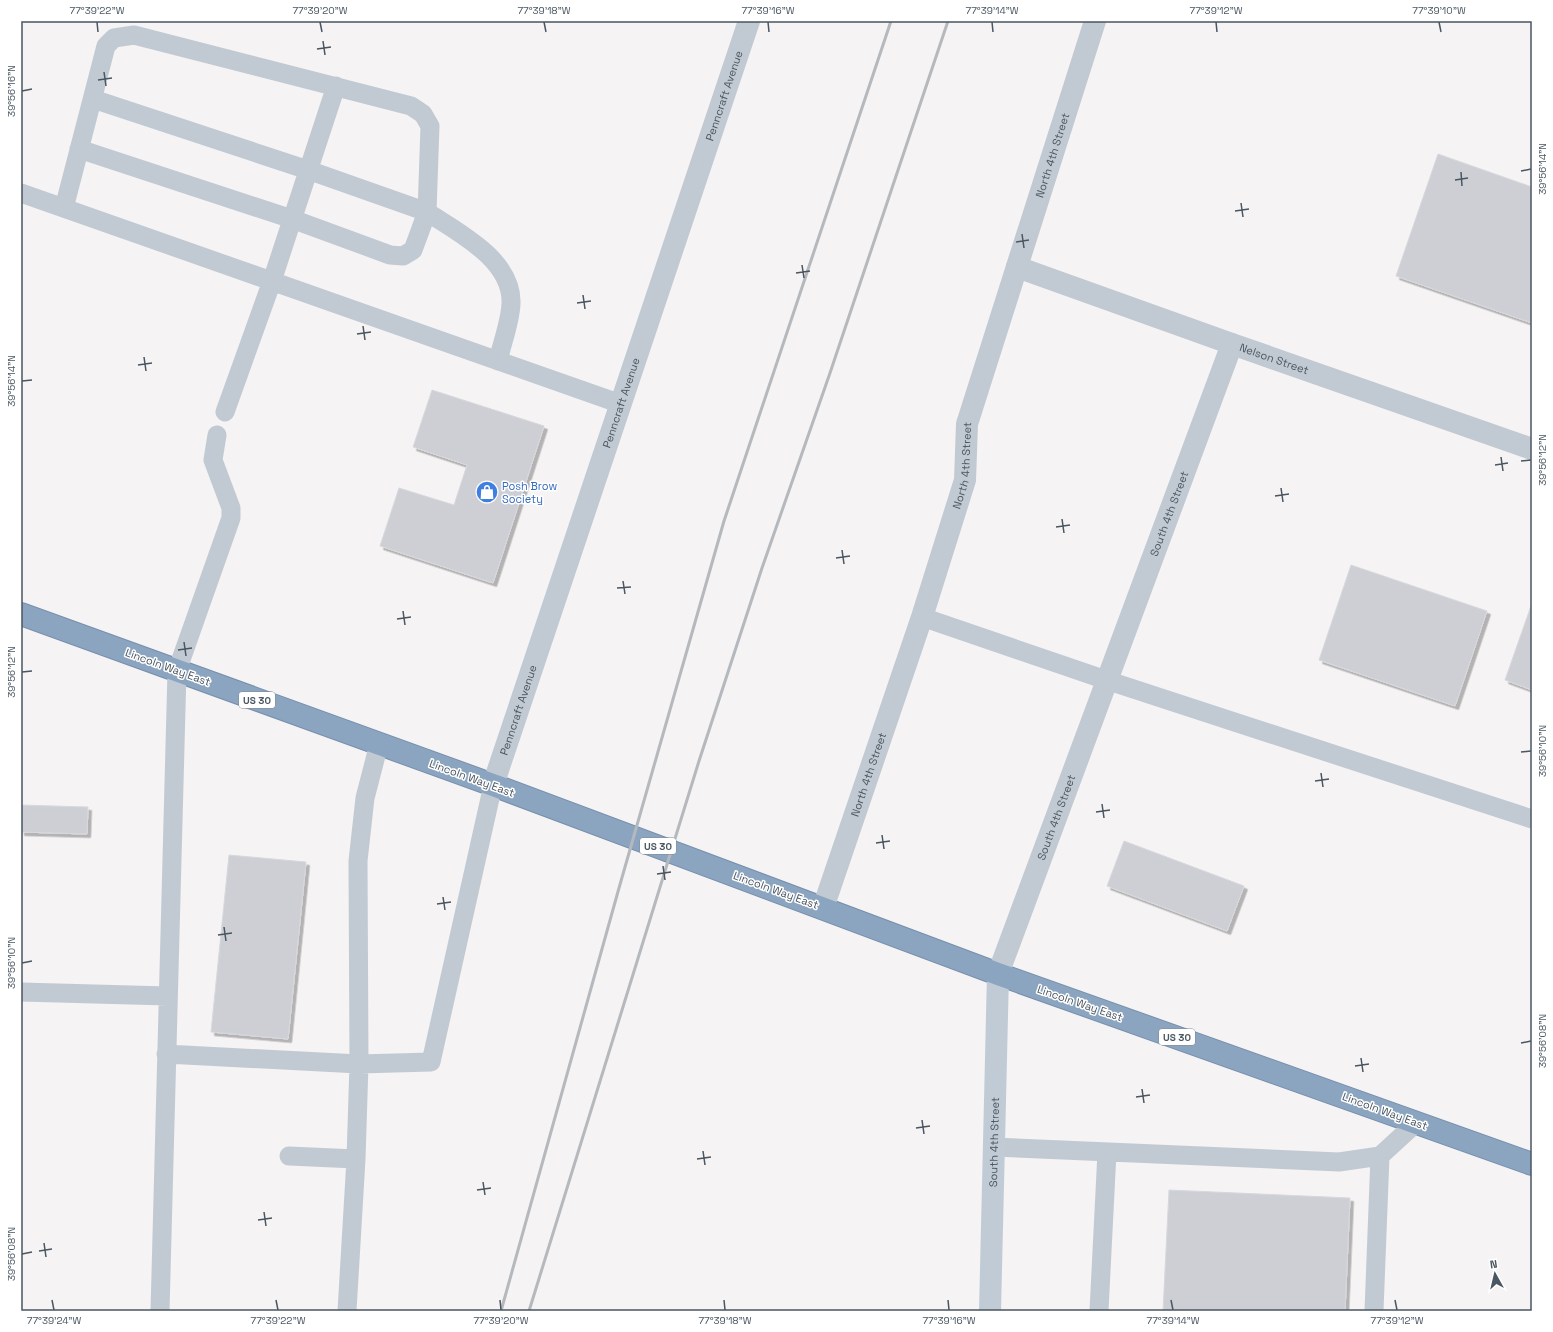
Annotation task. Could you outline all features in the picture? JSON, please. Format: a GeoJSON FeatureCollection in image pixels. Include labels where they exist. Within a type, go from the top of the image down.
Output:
{"type":"FeatureCollection","features":[{"type":"Feature","properties":{"kind":"highway","name":"Lincoln Way East"},"geometry":{"type":"LineString","coordinates":[[21,614],[493,785],[998,974],[1532,1164]]}},
{"type":"Feature","properties":{"kind":"street","name":"Penncraft Avenue"},"geometry":{"type":"LineString","coordinates":[[493,785],[749,21]]}},
{"type":"Feature","properties":{"kind":"street","name":"North 4th Street"},"geometry":{"type":"LineString","coordinates":[[823,908],[922,617],[965,480],[967,424],[1095,21]]}},
{"type":"Feature","properties":{"kind":"street","name":"Nelson Street"},"geometry":{"type":"LineString","coordinates":[[1017,267],[1532,449]]}},
{"type":"Feature","properties":{"kind":"street","name":"South 4th Street"},"geometry":{"type":"LineString","coordinates":[[990,1311],[998,974],[1232,344]]}},
{"type":"Feature","properties":{"kind":"lane"},"geometry":{"type":"LineString","coordinates":[[64,208],[79,149],[93,99],[106,46],[114,38],[134,35],[411,106],[423,114],[430,126],[427,212],[413,250],[403,256],[390,255],[292,219],[79,149]]}},
{"type":"Feature","properties":{"kind":"lane"},"geometry":{"type":"LineString","coordinates":[[225,412],[272,281],[336,86]]}},
{"type":"Feature","properties":{"kind":"lane"},"geometry":{"type":"LineString","coordinates":[[93,99],[308,170],[427,212],[478,245],[502,271],[509,285],[511,304],[498,361]]}},
{"type":"Feature","properties":{"kind":"lane"},"geometry":{"type":"LineString","coordinates":[[21,192],[621,404]]}},
{"type":"Feature","properties":{"kind":"lane"},"geometry":{"type":"LineString","coordinates":[[160,1311],[177,670],[231,518],[231,508],[213,460],[217,435]]}},
{"type":"Feature","properties":{"kind":"lane"},"geometry":{"type":"LineString","coordinates":[[922,617],[1106,680],[1532,819]]}},
{"type":"Feature","properties":{"kind":"lane"},"geometry":{"type":"LineString","coordinates":[[348,1311],[356,1159],[359,1064],[358,861],[365,798],[379,744]]}},
{"type":"Feature","properties":{"kind":"lane"},"geometry":{"type":"LineString","coordinates":[[166,1054],[359,1064],[431,1062],[493,785]]}},
{"type":"Feature","properties":{"kind":"lane"},"geometry":{"type":"LineString","coordinates":[[21,992],[168,996]]}},
{"type":"Feature","properties":{"kind":"lane"},"geometry":{"type":"LineString","coordinates":[[993,1147],[1338,1162],[1380,1156],[1417,1122]]}},
{"type":"Feature","properties":{"kind":"lane"},"geometry":{"type":"LineString","coordinates":[[1099,1311],[1107,1152]]}},
{"type":"Feature","properties":{"kind":"lane"},"geometry":{"type":"LineString","coordinates":[[289,1156],[356,1159]]}},
{"type":"Feature","properties":{"kind":"lane"},"geometry":{"type":"LineString","coordinates":[[1374,1311],[1380,1156]]}},
{"type":"Feature","properties":{"kind":"building"},"geometry":{"type":"Polygon","coordinates":[[[1438,154],[1532,187],[1532,323],[1396,276],[1438,154]]]}},
{"type":"Feature","properties":{"kind":"building"},"geometry":{"type":"Polygon","coordinates":[[[432,390],[544,426],[493,583],[380,546],[399,488],[454,505],[467,465],[413,447],[432,390]]]}},
{"type":"Feature","properties":{"kind":"building"},"geometry":{"type":"Polygon","coordinates":[[[1351,565],[1487,611],[1455,706],[1319,660],[1351,565]]]}},
{"type":"Feature","properties":{"kind":"building"},"geometry":{"type":"Polygon","coordinates":[[[1532,603],[1532,690],[1505,680],[1532,603]]]}},
{"type":"Feature","properties":{"kind":"building"},"geometry":{"type":"Polygon","coordinates":[[[21,805],[88,807],[87,834],[21,832],[21,805]]]}},
{"type":"Feature","properties":{"kind":"building"},"geometry":{"type":"Polygon","coordinates":[[[1124,841],[1244,886],[1227,931],[1107,886],[1124,841]]]}},
{"type":"Feature","properties":{"kind":"building"},"geometry":{"type":"Polygon","coordinates":[[[229,855],[306,862],[288,1039],[211,1032],[229,855]]]}},
{"type":"Feature","properties":{"kind":"building"},"geometry":{"type":"Polygon","coordinates":[[[1169,1190],[1350,1198],[1345,1311],[1163,1311],[1169,1190]]]}},
{"type":"Feature","properties":{"kind":"railway"},"geometry":{"type":"LineString","coordinates":[[501,1311],[619,888],[724,521],[891,21]]}},
{"type":"Feature","properties":{"kind":"railway"},"geometry":{"type":"LineString","coordinates":[[529,1311],[699,761],[762,568],[830,373],[948,21]]}},
{"type":"Feature","properties":{"kind":"place","name":"Posh Brow Society"},"geometry":{"type":"Point","coordinates":[487,492]}}]}
